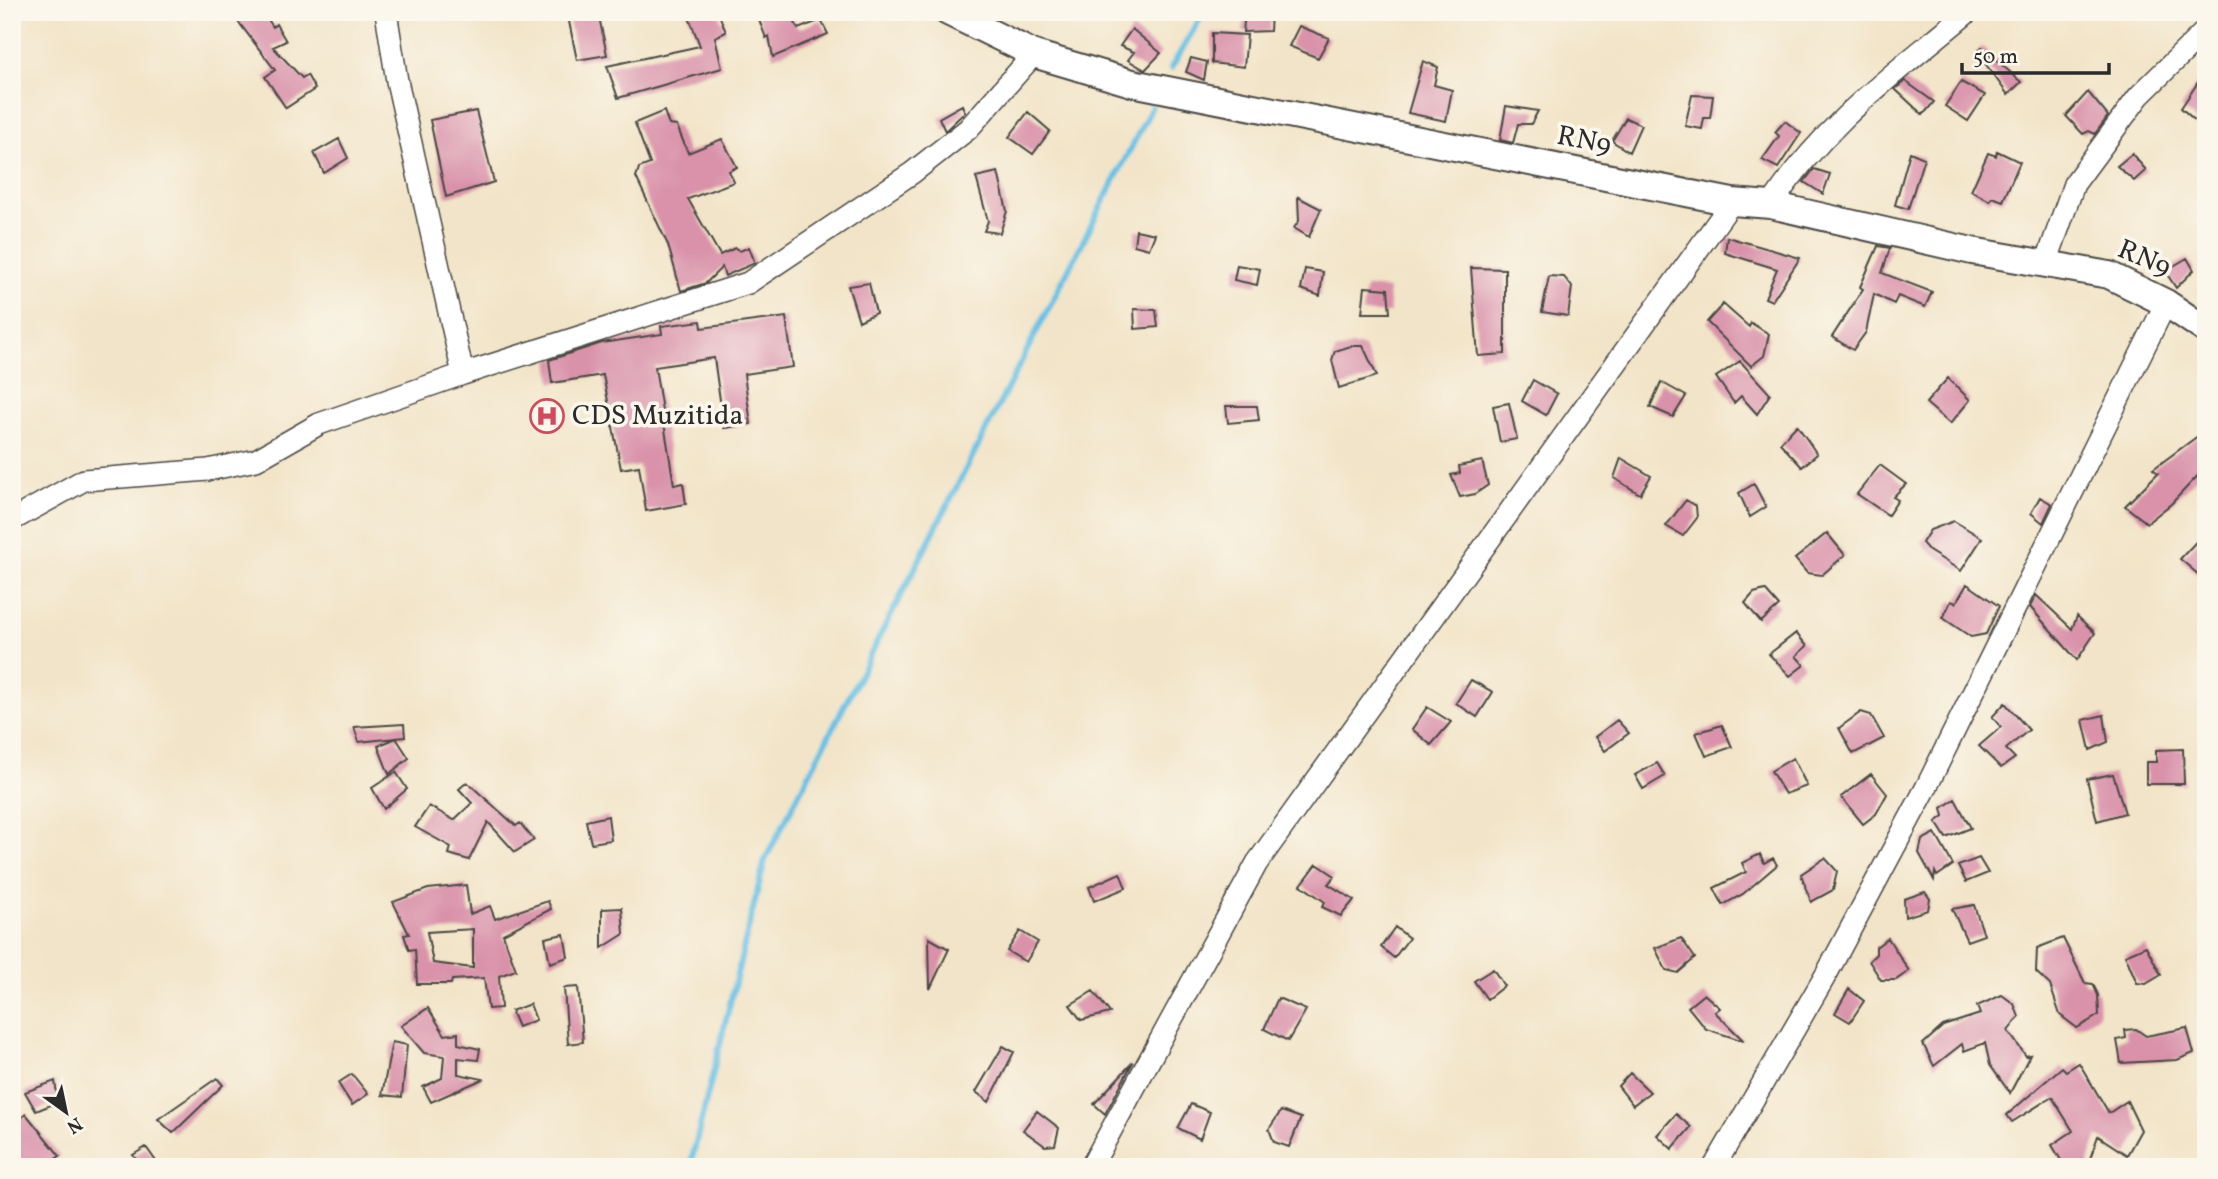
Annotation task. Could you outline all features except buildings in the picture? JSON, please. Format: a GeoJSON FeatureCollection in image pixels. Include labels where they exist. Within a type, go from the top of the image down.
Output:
{"type":"FeatureCollection","features":[{"type":"Feature","properties":{"kind":"main road","name":"RN9"},"geometry":{"type":"LineString","coordinates":[[948,12],[1034,54],[1132,83],[1732,202],[1771,205],[1972,251],[2109,275],[2166,303],[2206,330]]}},
{"type":"Feature","properties":{"kind":"street"},"geometry":{"type":"LineString","coordinates":[[386,12],[397,81],[463,373]]}},
{"type":"Feature","properties":{"kind":"street"},"geometry":{"type":"LineString","coordinates":[[1771,205],[1798,164],[1863,96],[1968,12]]}},
{"type":"Feature","properties":{"kind":"street"},"geometry":{"type":"LineString","coordinates":[[2046,263],[2074,184],[2139,96],[2206,30]]}},
{"type":"Feature","properties":{"kind":"street"},"geometry":{"type":"LineString","coordinates":[[12,520],[84,480],[208,470],[256,460],[319,424],[463,373],[748,283],[912,173],[968,129],[1034,54]]}},
{"type":"Feature","properties":{"kind":"street"},"geometry":{"type":"LineString","coordinates":[[1091,1167],[1257,863],[1732,202]]}},
{"type":"Feature","properties":{"kind":"street"},"geometry":{"type":"LineString","coordinates":[[1714,1167],[1827,973],[1926,788],[2166,303]]}},
{"type":"Feature","properties":{"kind":"waterway"},"geometry":{"type":"LineString","coordinates":[[1171,68],[1204,12]]}},
{"type":"Feature","properties":{"kind":"waterway"},"geometry":{"type":"LineString","coordinates":[[690,1167],[765,860],[1152,107]]}},
{"type":"Feature","properties":{"kind":"place","name":"CDS Muzitida"},"geometry":{"type":"Point","coordinates":[547,416]}}]}
